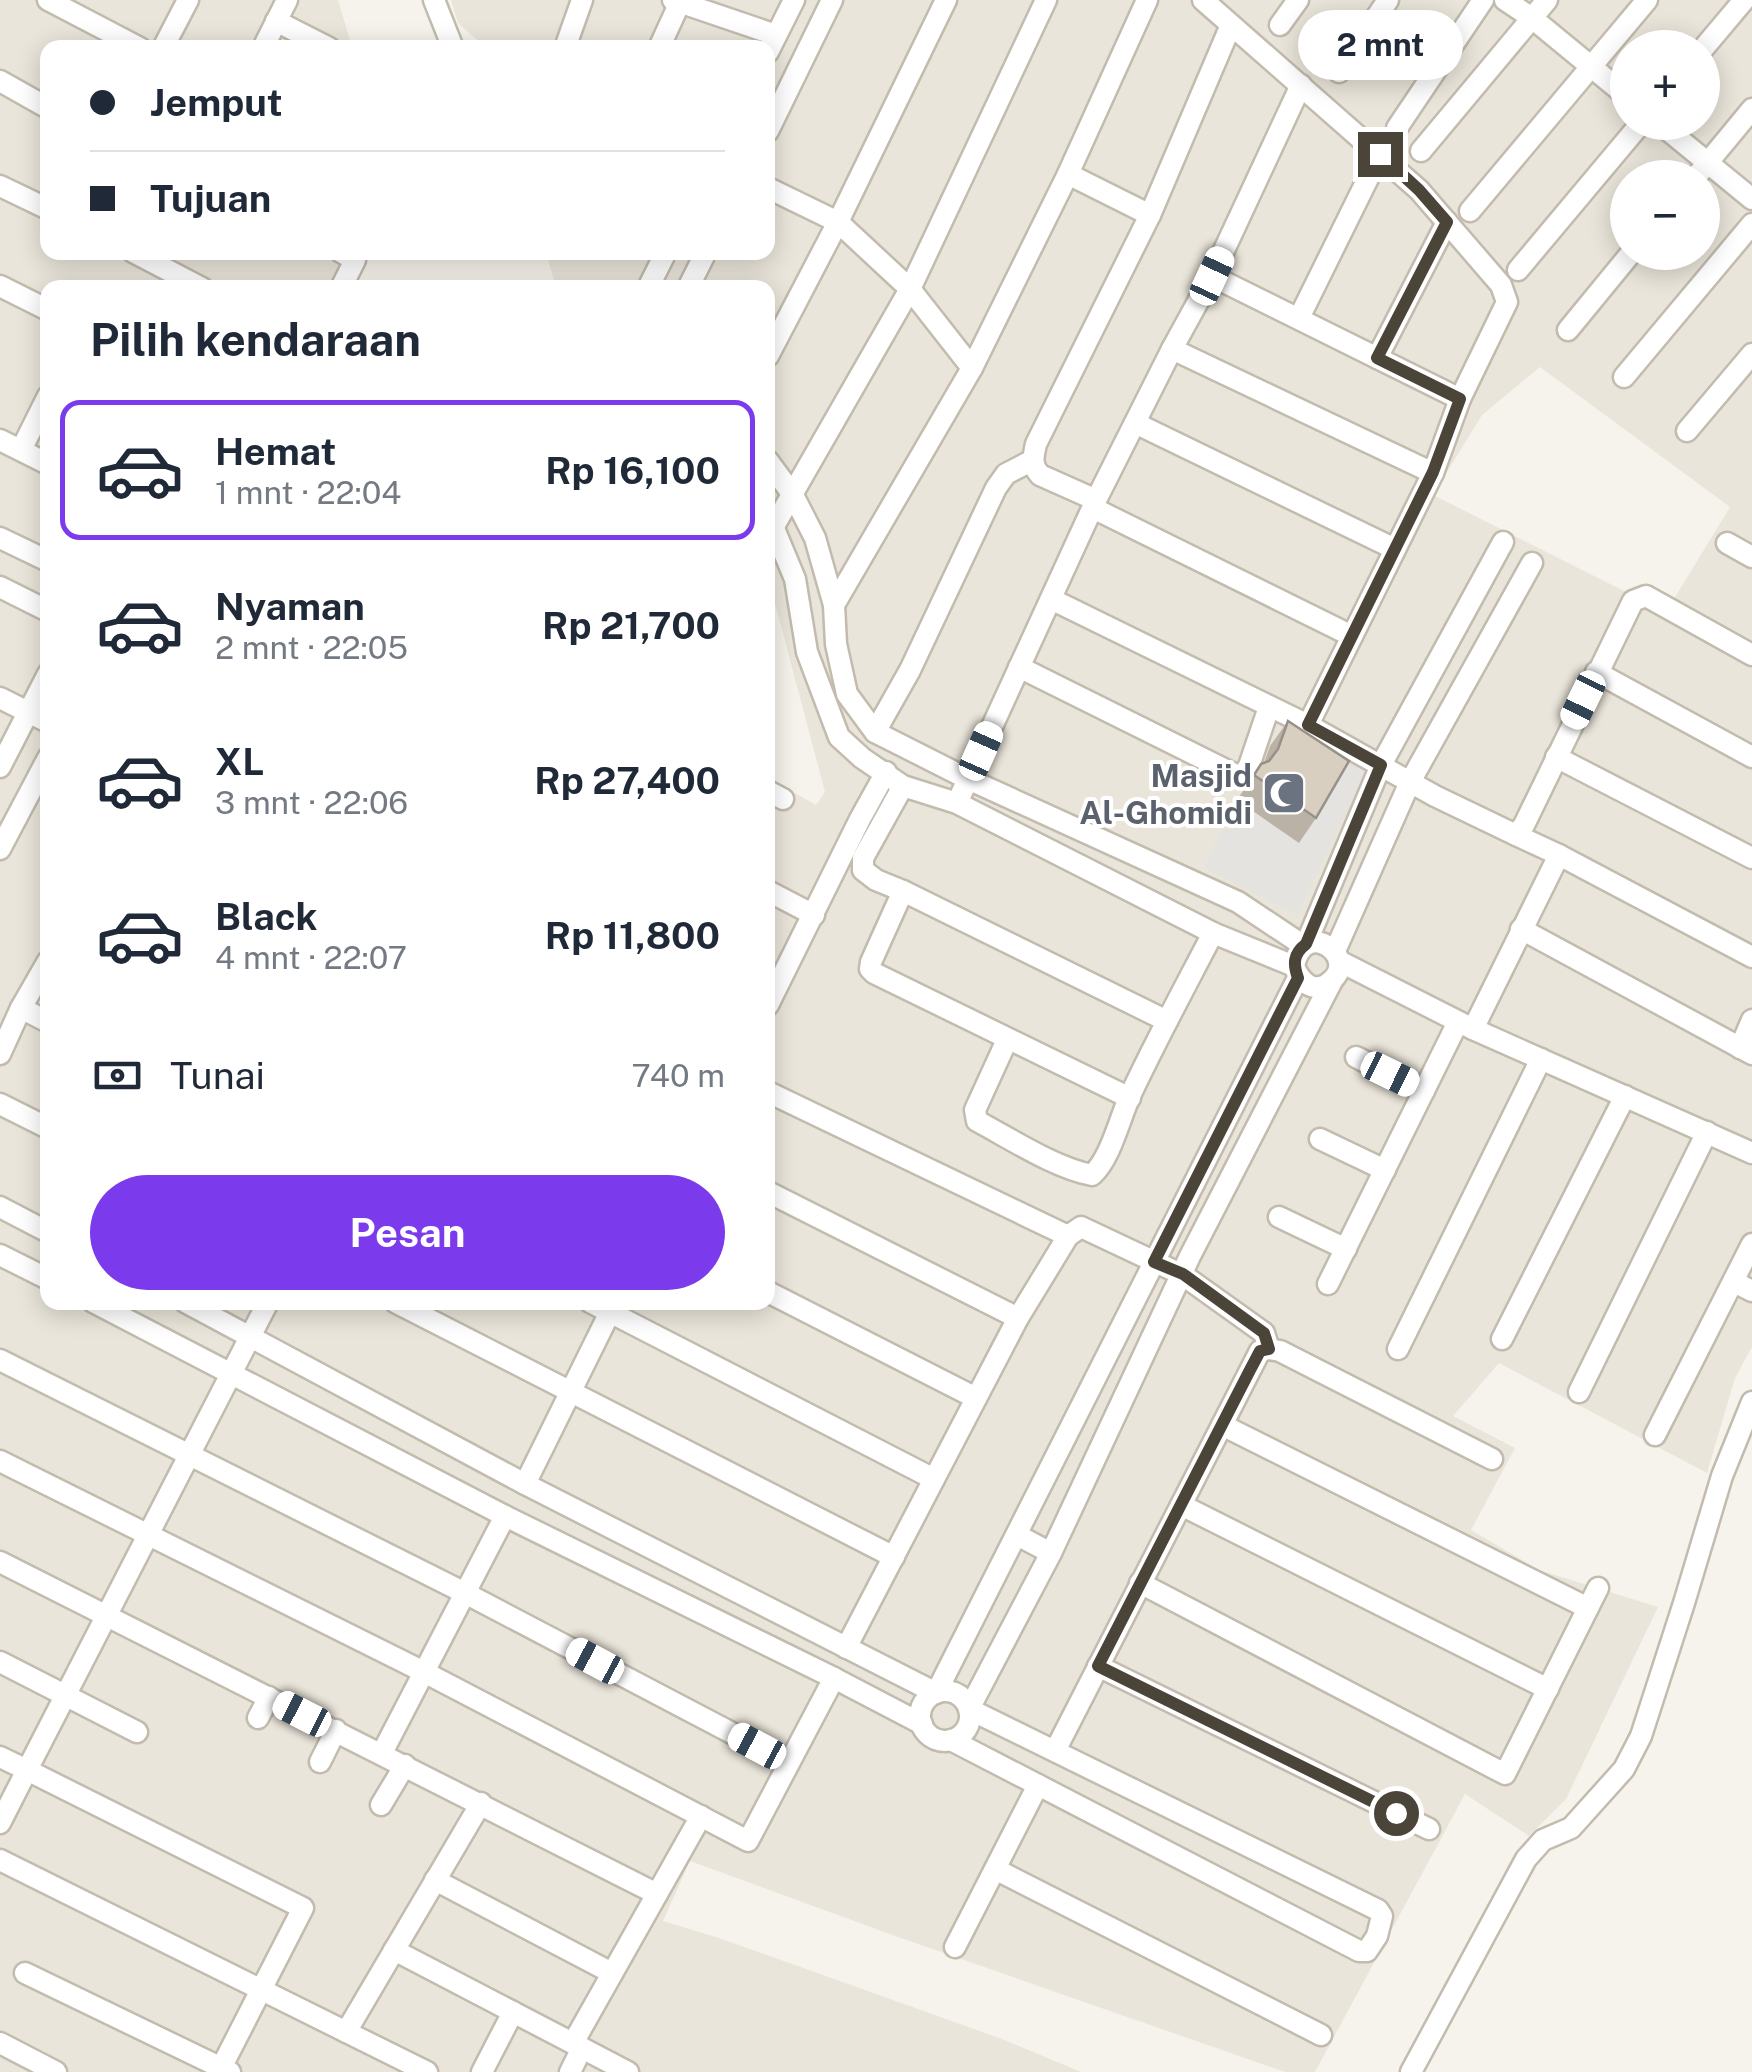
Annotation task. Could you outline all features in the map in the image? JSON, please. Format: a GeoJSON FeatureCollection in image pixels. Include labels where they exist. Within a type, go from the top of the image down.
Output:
{"type":"FeatureCollection","features":[{"type":"Feature","properties":{"kind":"street"},"geometry":{"type":"LineString","coordinates":[[48,0],[125,40]]}},
{"type":"Feature","properties":{"kind":"street"},"geometry":{"type":"LineString","coordinates":[[167,40],[188,0]]}},
{"type":"Feature","properties":{"kind":"street"},"geometry":{"type":"LineString","coordinates":[[267,40],[287,0]]}},
{"type":"Feature","properties":{"kind":"street"},"geometry":{"type":"LineString","coordinates":[[434,0],[450,40]]}},
{"type":"Feature","properties":{"kind":"street"},"geometry":{"type":"LineString","coordinates":[[567,40],[582,0]]}},
{"type":"Feature","properties":{"kind":"street"},"geometry":{"type":"LineString","coordinates":[[774,40],[794,0]]}},
{"type":"Feature","properties":{"kind":"street"},"geometry":{"type":"LineString","coordinates":[[775,117],[832,0]]}},
{"type":"Feature","properties":{"kind":"street"},"geometry":{"type":"LineString","coordinates":[[775,343],[946,0]]}},
{"type":"Feature","properties":{"kind":"street"},"geometry":{"type":"LineString","coordinates":[[775,515],[793,495],[910,289],[1046,0]]}},
{"type":"Feature","properties":{"kind":"street"},"geometry":{"type":"LineString","coordinates":[[834,606],[972,368],[1068,174],[1147,0]]}},
{"type":"Feature","properties":{"kind":"street"},"geometry":{"type":"LineString","coordinates":[[1203,0],[1419,190],[1502,285],[1507,302],[1460,399],[1433,472],[1308,725]]}},
{"type":"Feature","properties":{"kind":"street"},"geometry":{"type":"LineString","coordinates":[[1280,25],[1298,0]]}},
{"type":"Feature","properties":{"kind":"street"},"geometry":{"type":"LineString","coordinates":[[1339,72],[1388,0]]}},
{"type":"Feature","properties":{"kind":"street"},"geometry":{"type":"LineString","coordinates":[[1397,128],[1483,0]]}},
{"type":"Feature","properties":{"kind":"street"},"geometry":{"type":"LineString","coordinates":[[1505,0],[1610,82]]}},
{"type":"Feature","properties":{"kind":"street"},"geometry":{"type":"LineString","coordinates":[[1421,150],[1547,0]]}},
{"type":"Feature","properties":{"kind":"street"},"geometry":{"type":"LineString","coordinates":[[1470,211],[1647,0]]}},
{"type":"Feature","properties":{"kind":"street"},"geometry":{"type":"LineString","coordinates":[[1719,30],[1744,0]]}},
{"type":"Feature","properties":{"kind":"street"},"geometry":{"type":"LineString","coordinates":[[661,40],[678,1],[763,40]]}},
{"type":"Feature","properties":{"kind":"street"},"geometry":{"type":"LineString","coordinates":[[276,21],[313,40]]}},
{"type":"Feature","properties":{"kind":"street"},"geometry":{"type":"LineString","coordinates":[[1232,25],[1150,214],[1036,444],[1034,468],[1040,475],[1352,636]]}},
{"type":"Feature","properties":{"kind":"street"},"geometry":{"type":"LineString","coordinates":[[0,81],[40,104]]}},
{"type":"Feature","properties":{"kind":"street"},"geometry":{"type":"LineString","coordinates":[[958,803],[1095,504],[1212,276],[1301,85]]}},
{"type":"Feature","properties":{"kind":"street"},"geometry":{"type":"LineString","coordinates":[[1709,160],[1752,109]]}},
{"type":"Feature","properties":{"kind":"street"},"geometry":{"type":"LineString","coordinates":[[1518,270],[1627,140]]}},
{"type":"Feature","properties":{"kind":"street"},"geometry":{"type":"LineString","coordinates":[[1674,140],[1692,160]]}},
{"type":"Feature","properties":{"kind":"street"},"geometry":{"type":"LineString","coordinates":[[1299,318],[1380,154]]}},
{"type":"Feature","properties":{"kind":"street"},"geometry":{"type":"LineString","coordinates":[[1068,174],[1150,214]]}},
{"type":"Feature","properties":{"kind":"street"},"geometry":{"type":"LineString","coordinates":[[1720,181],[1752,200]]}},
{"type":"Feature","properties":{"kind":"street"},"geometry":{"type":"LineString","coordinates":[[0,186],[40,206]]}},
{"type":"Feature","properties":{"kind":"street"},"geometry":{"type":"LineString","coordinates":[[775,191],[838,222],[910,289],[972,368]]}},
{"type":"Feature","properties":{"kind":"street"},"geometry":{"type":"LineString","coordinates":[[1377,358],[1447,222]]}},
{"type":"Feature","properties":{"kind":"street"},"geometry":{"type":"LineString","coordinates":[[1624,377],[1752,224]]}},
{"type":"Feature","properties":{"kind":"street"},"geometry":{"type":"LineString","coordinates":[[148,260],[187,280]]}},
{"type":"Feature","properties":{"kind":"street"},"geometry":{"type":"LineString","coordinates":[[1568,330],[1617,270]]}},
{"type":"Feature","properties":{"kind":"street"},"geometry":{"type":"LineString","coordinates":[[1212,276],[1460,399]]}},
{"type":"Feature","properties":{"kind":"street"},"geometry":{"type":"LineString","coordinates":[[1,289],[40,306]]}},
{"type":"Feature","properties":{"kind":"street"},"geometry":{"type":"LineString","coordinates":[[1172,349],[1433,472]]}},
{"type":"Feature","properties":{"kind":"street"},"geometry":{"type":"LineString","coordinates":[[1688,431],[1752,354]]}},
{"type":"Feature","properties":{"kind":"street"},"geometry":{"type":"LineString","coordinates":[[20,450],[40,411]]}},
{"type":"Feature","properties":{"kind":"street"},"geometry":{"type":"LineString","coordinates":[[1135,422],[1395,549]]}},
{"type":"Feature","properties":{"kind":"street"},"geometry":{"type":"LineString","coordinates":[[0,440],[40,460]]}},
{"type":"Feature","properties":{"kind":"street"},"geometry":{"type":"LineString","coordinates":[[875,732],[910,670],[996,488],[1006,474],[1033,460]]}},
{"type":"Feature","properties":{"kind":"street"},"geometry":{"type":"LineString","coordinates":[[775,471],[793,495],[815,538],[834,606],[836,644],[847,694],[875,732],[968,779],[1238,902],[1305,945],[1327,944],[1335,964],[1465,1026],[1752,1152]]}},
{"type":"Feature","properties":{"kind":"street"},"geometry":{"type":"LineString","coordinates":[[775,532],[795,579],[808,652],[839,738],[862,758],[903,786],[958,803],[1296,972],[1308,986],[1320,987],[1335,964]]}},
{"type":"Feature","properties":{"kind":"street"},"geometry":{"type":"LineString","coordinates":[[0,538],[40,557]]}},
{"type":"Feature","properties":{"kind":"street"},"geometry":{"type":"LineString","coordinates":[[200,1310],[525,1484],[846,1648],[936,1693],[954,1693],[962,1697],[969,1709],[1378,1910],[1382,1916],[1378,1936],[1367,1951],[1359,1951],[951,1740],[934,1738],[922,1724],[923,1706],[936,1693],[1017,1535],[1296,972],[1296,954],[1305,945],[1381,765],[1503,542]]}},
{"type":"Feature","properties":{"kind":"street"},"geometry":{"type":"LineString","coordinates":[[1727,542],[1752,557]]}},
{"type":"Feature","properties":{"kind":"street"},"geometry":{"type":"LineString","coordinates":[[951,1740],[965,1731],[969,1723],[969,1709],[1052,1553],[1187,1265],[1335,964],[1410,782],[1532,563]]}},
{"type":"Feature","properties":{"kind":"street"},"geometry":{"type":"LineString","coordinates":[[0,587],[40,607]]}},
{"type":"Feature","properties":{"kind":"street"},"geometry":{"type":"LineString","coordinates":[[1516,835],[1633,600],[1646,596],[1752,655]]}},
{"type":"Feature","properties":{"kind":"street"},"geometry":{"type":"LineString","coordinates":[[1051,599],[1308,725],[1410,782],[1752,957]]}},
{"type":"Feature","properties":{"kind":"street"},"geometry":{"type":"LineString","coordinates":[[1019,668],[1238,776],[1249,766],[1269,707]]}},
{"type":"Feature","properties":{"kind":"street"},"geometry":{"type":"LineString","coordinates":[[1596,672],[1752,757]]}},
{"type":"Feature","properties":{"kind":"street"},"geometry":{"type":"LineString","coordinates":[[0,767],[40,689]]}},
{"type":"Feature","properties":{"kind":"street"},"geometry":{"type":"LineString","coordinates":[[0,698],[40,718]]}},
{"type":"Feature","properties":{"kind":"street"},"geometry":{"type":"LineString","coordinates":[[1556,757],[1752,858]]}},
{"type":"Feature","properties":{"kind":"street"},"geometry":{"type":"LineString","coordinates":[[775,986],[886,772]]}},
{"type":"Feature","properties":{"kind":"street"},"geometry":{"type":"LineString","coordinates":[[0,849],[40,777]]}},
{"type":"Feature","properties":{"kind":"street"},"geometry":{"type":"LineString","coordinates":[[903,786],[862,864],[863,870],[876,880],[1167,1022]]}},
{"type":"Feature","properties":{"kind":"street"},"geometry":{"type":"LineString","coordinates":[[1354,830],[1383,843]]}},
{"type":"Feature","properties":{"kind":"street"},"geometry":{"type":"LineString","coordinates":[[1328,1284],[1424,1090],[1465,1026],[1558,855]]}},
{"type":"Feature","properties":{"kind":"street"},"geometry":{"type":"LineString","coordinates":[[903,891],[871,962],[874,973],[1130,1098]]}},
{"type":"Feature","properties":{"kind":"street"},"geometry":{"type":"LineString","coordinates":[[775,895],[814,915]]}},
{"type":"Feature","properties":{"kind":"street"},"geometry":{"type":"LineString","coordinates":[[1520,929],[1746,1051],[1752,1020]]}},
{"type":"Feature","properties":{"kind":"street"},"geometry":{"type":"LineString","coordinates":[[1007,1040],[974,1115],[977,1121],[1043,1156],[1092,1174],[1105,1157],[1213,932]]}},
{"type":"Feature","properties":{"kind":"street"},"geometry":{"type":"LineString","coordinates":[[0,1054],[40,975]]}},
{"type":"Feature","properties":{"kind":"street"},"geometry":{"type":"LineString","coordinates":[[21,1008],[40,1018]]}},
{"type":"Feature","properties":{"kind":"street"},"geometry":{"type":"LineString","coordinates":[[1356,1057],[1424,1090]]}},
{"type":"Feature","properties":{"kind":"street"},"geometry":{"type":"LineString","coordinates":[[1398,1349],[1541,1059]]}},
{"type":"Feature","properties":{"kind":"street"},"geometry":{"type":"LineString","coordinates":[[775,1095],[1068,1236]]}},
{"type":"Feature","properties":{"kind":"street"},"geometry":{"type":"LineString","coordinates":[[1502,1339],[1625,1096]]}},
{"type":"Feature","properties":{"kind":"street"},"geometry":{"type":"LineString","coordinates":[[0,1104],[40,1124]]}},
{"type":"Feature","properties":{"kind":"street"},"geometry":{"type":"LineString","coordinates":[[1578,1392],[1707,1132]]}},
{"type":"Feature","properties":{"kind":"street"},"geometry":{"type":"LineString","coordinates":[[1320,1139],[1385,1170]]}},
{"type":"Feature","properties":{"kind":"street"},"geometry":{"type":"LineString","coordinates":[[775,1196],[1018,1318]]}},
{"type":"Feature","properties":{"kind":"street"},"geometry":{"type":"LineString","coordinates":[[0,1207],[40,1228]]}},
{"type":"Feature","properties":{"kind":"street"},"geometry":{"type":"LineString","coordinates":[[1279,1218],[1346,1249]]}},
{"type":"Feature","properties":{"kind":"street"},"geometry":{"type":"LineString","coordinates":[[846,1648],[1018,1318],[1068,1236],[1081,1227],[1154,1262],[1187,1265],[1264,1333],[1269,1349]]}},
{"type":"Feature","properties":{"kind":"street"},"geometry":{"type":"LineString","coordinates":[[1654,1435],[1743,1286],[1752,1244]]}},
{"type":"Feature","properties":{"kind":"street"},"geometry":{"type":"LineString","coordinates":[[0,1255],[40,1275]]}},
{"type":"Feature","properties":{"kind":"street"},"geometry":{"type":"LineString","coordinates":[[775,1296],[976,1398]]}},
{"type":"Feature","properties":{"kind":"street"},"geometry":{"type":"LineString","coordinates":[[108,1310],[505,1516],[922,1724]]}},
{"type":"Feature","properties":{"kind":"street"},"geometry":{"type":"LineString","coordinates":[[0,1823],[264,1310]]}},
{"type":"Feature","properties":{"kind":"street"},"geometry":{"type":"LineString","coordinates":[[412,1310],[894,1557]]}},
{"type":"Feature","properties":{"kind":"street"},"geometry":{"type":"LineString","coordinates":[[525,1484],[611,1310]]}},
{"type":"Feature","properties":{"kind":"street"},"geometry":{"type":"LineString","coordinates":[[616,1310],[934,1479]]}},
{"type":"Feature","properties":{"kind":"street"},"geometry":{"type":"LineString","coordinates":[[1055,1750],[1260,1351],[1280,1351],[1492,1458]]}},
{"type":"Feature","properties":{"kind":"street"},"geometry":{"type":"LineString","coordinates":[[0,1360],[465,1593],[789,1763]]}},
{"type":"Feature","properties":{"kind":"street"},"geometry":{"type":"LineString","coordinates":[[1412,2072],[1526,1859],[1543,1840],[1571,1828],[1624,1770],[1641,1736],[1722,1476],[1752,1402]]}},
{"type":"Feature","properties":{"kind":"street"},"geometry":{"type":"LineString","coordinates":[[1222,1425],[1588,1608]]}},
{"type":"Feature","properties":{"kind":"street"},"geometry":{"type":"LineString","coordinates":[[0,1461],[424,1672],[748,1842],[834,1678]]}},
{"type":"Feature","properties":{"kind":"street"},"geometry":{"type":"LineString","coordinates":[[1181,1505],[1548,1689]]}},
{"type":"Feature","properties":{"kind":"street"},"geometry":{"type":"LineString","coordinates":[[382,1753],[505,1516]]}},
{"type":"Feature","properties":{"kind":"street"},"geometry":{"type":"LineString","coordinates":[[1017,1535],[1052,1553]]}},
{"type":"Feature","properties":{"kind":"street"},"geometry":{"type":"LineString","coordinates":[[0,1562],[657,1894]]}},
{"type":"Feature","properties":{"kind":"street"},"geometry":{"type":"LineString","coordinates":[[1140,1583],[1505,1774],[1598,1588]]}},
{"type":"Feature","properties":{"kind":"street"},"geometry":{"type":"LineString","coordinates":[[801,1662],[817,1632]]}},
{"type":"Feature","properties":{"kind":"street"},"geometry":{"type":"LineString","coordinates":[[0,1662],[137,1732]]}},
{"type":"Feature","properties":{"kind":"street"},"geometry":{"type":"LineString","coordinates":[[1098,1666],[1429,1830]]}},
{"type":"Feature","properties":{"kind":"street"},"geometry":{"type":"LineString","coordinates":[[258,1718],[269,1697]]}},
{"type":"Feature","properties":{"kind":"street"},"geometry":{"type":"LineString","coordinates":[[320,1762],[336,1730]]}},
{"type":"Feature","properties":{"kind":"street"},"geometry":{"type":"LineString","coordinates":[[0,1758],[303,1908],[223,2070],[25,1974]]}},
{"type":"Feature","properties":{"kind":"street"},"geometry":{"type":"LineString","coordinates":[[381,1806],[405,1765]]}},
{"type":"Feature","properties":{"kind":"street"},"geometry":{"type":"LineString","coordinates":[[956,1947],[1038,1785]]}},
{"type":"Feature","properties":{"kind":"street"},"geometry":{"type":"LineString","coordinates":[[346,2032],[480,1803]]}},
{"type":"Feature","properties":{"kind":"street"},"geometry":{"type":"LineString","coordinates":[[570,2072],[612,1973],[700,1816]]}},
{"type":"Feature","properties":{"kind":"street"},"geometry":{"type":"LineString","coordinates":[[0,1860],[427,2072]]}},
{"type":"Feature","properties":{"kind":"street"},"geometry":{"type":"LineString","coordinates":[[995,1869],[1321,2035]]}},
{"type":"Feature","properties":{"kind":"street"},"geometry":{"type":"LineString","coordinates":[[435,1880],[612,1973]]}},
{"type":"Feature","properties":{"kind":"street"},"geometry":{"type":"LineString","coordinates":[[394,1950],[628,2072]]}},
{"type":"Feature","properties":{"kind":"street"},"geometry":{"type":"LineString","coordinates":[[482,2072],[513,2012]]}},
{"type":"Feature","properties":{"kind":"street"},"geometry":{"type":"LineString","coordinates":[[0,2042],[56,2072]]}},
{"type":"Feature","properties":{"kind":"shaded area"},"geometry":{"type":"Polygon","coordinates":[[[0,0],[338,0],[350,40],[40,40],[40,260],[364,260],[356,280],[40,280],[40,1310],[775,1310],[775,782],[816,805],[825,792],[775,605],[775,280],[554,280],[548,260],[775,260],[775,40],[477,40],[458,23],[451,0],[1752,0],[1752,1347],[1735,1378],[1707,1473],[1499,1363],[1453,1416],[1515,1448],[1471,1530],[1539,1570],[1658,1607],[1566,1799],[1529,1836],[1465,1794],[1315,2072],[1285,2072],[690,1861],[663,1921],[1002,2039],[1081,2072],[0,2072],[0,0]],[[1540,367],[1482,415],[1433,495],[1666,612],[1730,507],[1540,367]]]}},
{"type":"Feature","properties":{"kind":"shaded area"},"geometry":{"type":"Polygon","coordinates":[[[1349,756],[1368,768],[1297,915],[1204,867],[1237,800],[1299,843],[1349,756]]]}},
{"type":"Feature","properties":{"kind":"building"},"geometry":{"type":"Polygon","coordinates":[[[1288,721],[1349,761],[1316,818],[1254,775],[1278,749],[1288,721]]]}},
{"type":"Feature","properties":{"kind":"place","name":"Masjid Al-Ghomidi"},"geometry":{"type":"Point","coordinates":[1284,793]}},
{"type":"Feature","properties":{"kind":"route"},"geometry":{"type":"LineString","coordinates":[[1380,154],[1447,222],[1377,358],[1460,399],[1433,472],[1308,725],[1381,765],[1306,944],[1296,954],[1298,978],[1154,1262],[1183,1274],[1264,1333],[1269,1349],[1260,1351],[1098,1666],[1396,1813]]}}]}
